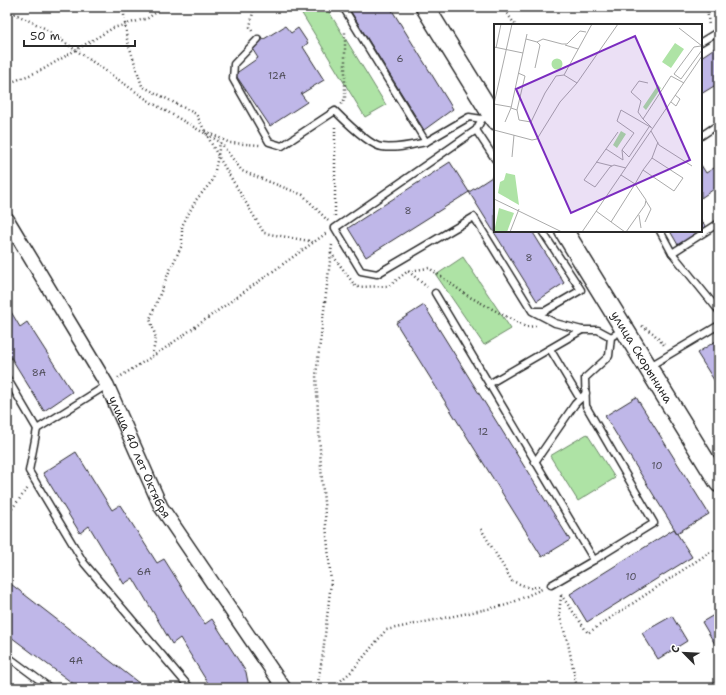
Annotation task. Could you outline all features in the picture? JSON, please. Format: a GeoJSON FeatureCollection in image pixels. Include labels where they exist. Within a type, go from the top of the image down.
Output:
{"type":"FeatureCollection","features":[{"type":"Feature","properties":{"kind":"street"},"geometry":{"type":"LineString","coordinates":[[425,7],[489,118]]}},
{"type":"Feature","properties":{"kind":"street","name":"улица 40 лет Октября"},"geometry":{"type":"LineString","coordinates":[[7,219],[108,385],[161,507],[284,688]]}},
{"type":"Feature","properties":{"kind":"street","name":"улица Скорынина"},"geometry":{"type":"LineString","coordinates":[[565,232],[719,483]]}},
{"type":"Feature","properties":{"kind":"lane"},"geometry":{"type":"LineString","coordinates":[[344,9],[426,142]]}},
{"type":"Feature","properties":{"kind":"lane"},"geometry":{"type":"LineString","coordinates":[[702,41],[719,31]]}},
{"type":"Feature","properties":{"kind":"lane"},"geometry":{"type":"LineString","coordinates":[[258,40],[234,64],[233,79],[269,142],[282,146],[335,111],[354,130],[380,147],[403,146],[426,142],[470,117],[489,118]]}},
{"type":"Feature","properties":{"kind":"lane"},"geometry":{"type":"LineString","coordinates":[[489,118],[476,130],[335,228],[361,271],[378,274],[474,217],[532,311],[555,323],[582,330],[625,329]]}},
{"type":"Feature","properties":{"kind":"lane"},"geometry":{"type":"LineString","coordinates":[[702,135],[719,124]]}},
{"type":"Feature","properties":{"kind":"lane"},"geometry":{"type":"LineString","coordinates":[[476,130],[494,157]]}},
{"type":"Feature","properties":{"kind":"lane"},"geometry":{"type":"LineString","coordinates":[[672,253],[719,223]]}},
{"type":"Feature","properties":{"kind":"lane"},"geometry":{"type":"LineString","coordinates":[[532,311],[545,311],[581,290],[543,232]]}},
{"type":"Feature","properties":{"kind":"lane"},"geometry":{"type":"LineString","coordinates":[[661,232],[672,253],[719,310]]}},
{"type":"Feature","properties":{"kind":"lane"},"geometry":{"type":"LineString","coordinates":[[435,293],[594,560]]}},
{"type":"Feature","properties":{"kind":"lane"},"geometry":{"type":"LineString","coordinates":[[649,367],[719,325]]}},
{"type":"Feature","properties":{"kind":"lane"},"geometry":{"type":"LineString","coordinates":[[550,585],[654,523],[586,406],[585,378],[609,356],[625,329]]}},
{"type":"Feature","properties":{"kind":"lane"},"geometry":{"type":"LineString","coordinates":[[489,384],[582,330]]}},
{"type":"Feature","properties":{"kind":"lane"},"geometry":{"type":"LineString","coordinates":[[550,349],[580,399]]}},
{"type":"Feature","properties":{"kind":"lane"},"geometry":{"type":"LineString","coordinates":[[7,378],[37,429],[29,471],[84,563],[190,688]]}},
{"type":"Feature","properties":{"kind":"lane"},"geometry":{"type":"LineString","coordinates":[[37,429],[108,385]]}},
{"type":"Feature","properties":{"kind":"lane"},"geometry":{"type":"LineString","coordinates":[[535,462],[580,399],[586,393]]}},
{"type":"Feature","properties":{"kind":"lane"},"geometry":{"type":"LineString","coordinates":[[7,656],[50,688]]}},
{"type":"Feature","properties":{"kind":"path"},"geometry":{"type":"LineString","coordinates":[[123,7],[127,39],[142,86],[196,114],[218,156],[264,233],[315,242]]}},
{"type":"Feature","properties":{"kind":"path"},"geometry":{"type":"LineString","coordinates":[[7,84],[42,70],[113,28],[148,18],[164,7]]}},
{"type":"Feature","properties":{"kind":"path"},"geometry":{"type":"LineString","coordinates":[[254,7],[250,27],[258,40]]}},
{"type":"Feature","properties":{"kind":"path"},"geometry":{"type":"LineString","coordinates":[[503,7],[513,24]]}},
{"type":"Feature","properties":{"kind":"path"},"geometry":{"type":"LineString","coordinates":[[707,7],[710,37]]}},
{"type":"Feature","properties":{"kind":"path"},"geometry":{"type":"LineString","coordinates":[[335,228],[335,111],[345,100],[344,9]]}},
{"type":"Feature","properties":{"kind":"path"},"geometry":{"type":"LineString","coordinates":[[7,10],[44,28],[152,103],[220,142],[242,171],[303,195],[335,228]]}},
{"type":"Feature","properties":{"kind":"path"},"geometry":{"type":"LineString","coordinates":[[205,131],[230,143],[261,145],[269,142]]}},
{"type":"Feature","properties":{"kind":"path"},"geometry":{"type":"LineString","coordinates":[[152,356],[156,338],[150,319],[168,274],[182,245],[182,226],[196,200],[213,180],[220,142]]}},
{"type":"Feature","properties":{"kind":"path"},"geometry":{"type":"LineString","coordinates":[[108,385],[335,228]]}},
{"type":"Feature","properties":{"kind":"path"},"geometry":{"type":"LineString","coordinates":[[316,688],[323,653],[331,582],[321,468],[316,375],[331,253]]}},
{"type":"Feature","properties":{"kind":"path"},"geometry":{"type":"LineString","coordinates":[[392,266],[408,271],[435,293]]}},
{"type":"Feature","properties":{"kind":"path"},"geometry":{"type":"LineString","coordinates":[[408,271],[429,268],[468,296],[526,327],[555,323]]}},
{"type":"Feature","properties":{"kind":"path"},"geometry":{"type":"LineString","coordinates":[[625,329],[644,327],[653,333],[666,347],[666,356]]}},
{"type":"Feature","properties":{"kind":"path"},"geometry":{"type":"LineString","coordinates":[[7,515],[35,480]]}},
{"type":"Feature","properties":{"kind":"path"},"geometry":{"type":"LineString","coordinates":[[481,529],[512,581],[530,588],[550,585]]}},
{"type":"Feature","properties":{"kind":"path"},"geometry":{"type":"LineString","coordinates":[[561,595],[588,633],[710,552],[719,549]]}},
{"type":"Feature","properties":{"kind":"path"},"geometry":{"type":"LineString","coordinates":[[563,578],[559,614],[568,643],[577,688]]}},
{"type":"Feature","properties":{"kind":"path"},"geometry":{"type":"LineString","coordinates":[[332,688],[352,671],[386,630],[507,605],[550,585]]}},
{"type":"Feature","properties":{"kind":"green space"},"geometry":{"type":"Polygon","coordinates":[[[298,7],[326,7],[386,105],[365,117],[298,7]]]}},
{"type":"Feature","properties":{"kind":"green space"},"geometry":{"type":"Polygon","coordinates":[[[463,257],[511,329],[484,345],[436,275],[463,257]]]}},
{"type":"Feature","properties":{"kind":"green space"},"geometry":{"type":"Polygon","coordinates":[[[587,434],[615,478],[578,501],[550,456],[587,434]]]}},
{"type":"Feature","properties":{"kind":"building"},"geometry":{"type":"Polygon","coordinates":[[[348,7],[390,7],[453,109],[424,130],[348,7]]]}},
{"type":"Feature","properties":{"kind":"building"},"geometry":{"type":"Polygon","coordinates":[[[285,26],[291,33],[298,28],[308,43],[303,47],[324,80],[301,94],[307,102],[270,126],[235,74],[258,58],[251,47],[285,26]]]}},
{"type":"Feature","properties":{"kind":"building"},"geometry":{"type":"Polygon","coordinates":[[[719,45],[719,83],[702,93],[702,56],[719,45]]]}},
{"type":"Feature","properties":{"kind":"building"},"geometry":{"type":"Polygon","coordinates":[[[450,162],[469,192],[366,257],[348,228],[450,162]]]}},
{"type":"Feature","properties":{"kind":"building"},"geometry":{"type":"Polygon","coordinates":[[[719,165],[719,190],[717,187],[702,197],[702,167],[706,173],[719,165]]]}},
{"type":"Feature","properties":{"kind":"building"},"geometry":{"type":"Polygon","coordinates":[[[494,176],[494,232],[533,232],[564,283],[537,301],[469,192],[494,176]]]}},
{"type":"Feature","properties":{"kind":"building"},"geometry":{"type":"Polygon","coordinates":[[[702,221],[706,227],[702,230],[702,221]]]}},
{"type":"Feature","properties":{"kind":"building"},"geometry":{"type":"Polygon","coordinates":[[[671,232],[698,232],[678,245],[671,232]]]}},
{"type":"Feature","properties":{"kind":"building"},"geometry":{"type":"Polygon","coordinates":[[[7,305],[20,327],[27,322],[72,392],[44,411],[7,351],[7,305]]]}},
{"type":"Feature","properties":{"kind":"building"},"geometry":{"type":"Polygon","coordinates":[[[424,305],[570,540],[542,557],[396,323],[424,305]]]}},
{"type":"Feature","properties":{"kind":"building"},"geometry":{"type":"Polygon","coordinates":[[[719,339],[719,388],[697,353],[719,339]]]}},
{"type":"Feature","properties":{"kind":"building"},"geometry":{"type":"Polygon","coordinates":[[[636,397],[709,514],[677,533],[605,416],[636,397]]]}},
{"type":"Feature","properties":{"kind":"building"},"geometry":{"type":"Polygon","coordinates":[[[76,452],[112,510],[120,505],[157,563],[164,559],[205,624],[212,619],[246,672],[249,688],[211,688],[180,638],[172,644],[133,578],[124,584],[89,526],[80,533],[43,473],[76,452]]]}},
{"type":"Feature","properties":{"kind":"building"},"geometry":{"type":"Polygon","coordinates":[[[674,529],[692,557],[587,622],[570,594],[674,529]]]}},
{"type":"Feature","properties":{"kind":"building"},"geometry":{"type":"Polygon","coordinates":[[[7,581],[144,687],[79,688],[7,634],[7,581]]]}},
{"type":"Feature","properties":{"kind":"building"},"geometry":{"type":"Polygon","coordinates":[[[719,612],[719,651],[702,622],[719,612]]]}},
{"type":"Feature","properties":{"kind":"building"},"geometry":{"type":"Polygon","coordinates":[[[672,616],[687,641],[658,659],[642,633],[672,616]]]}}]}
